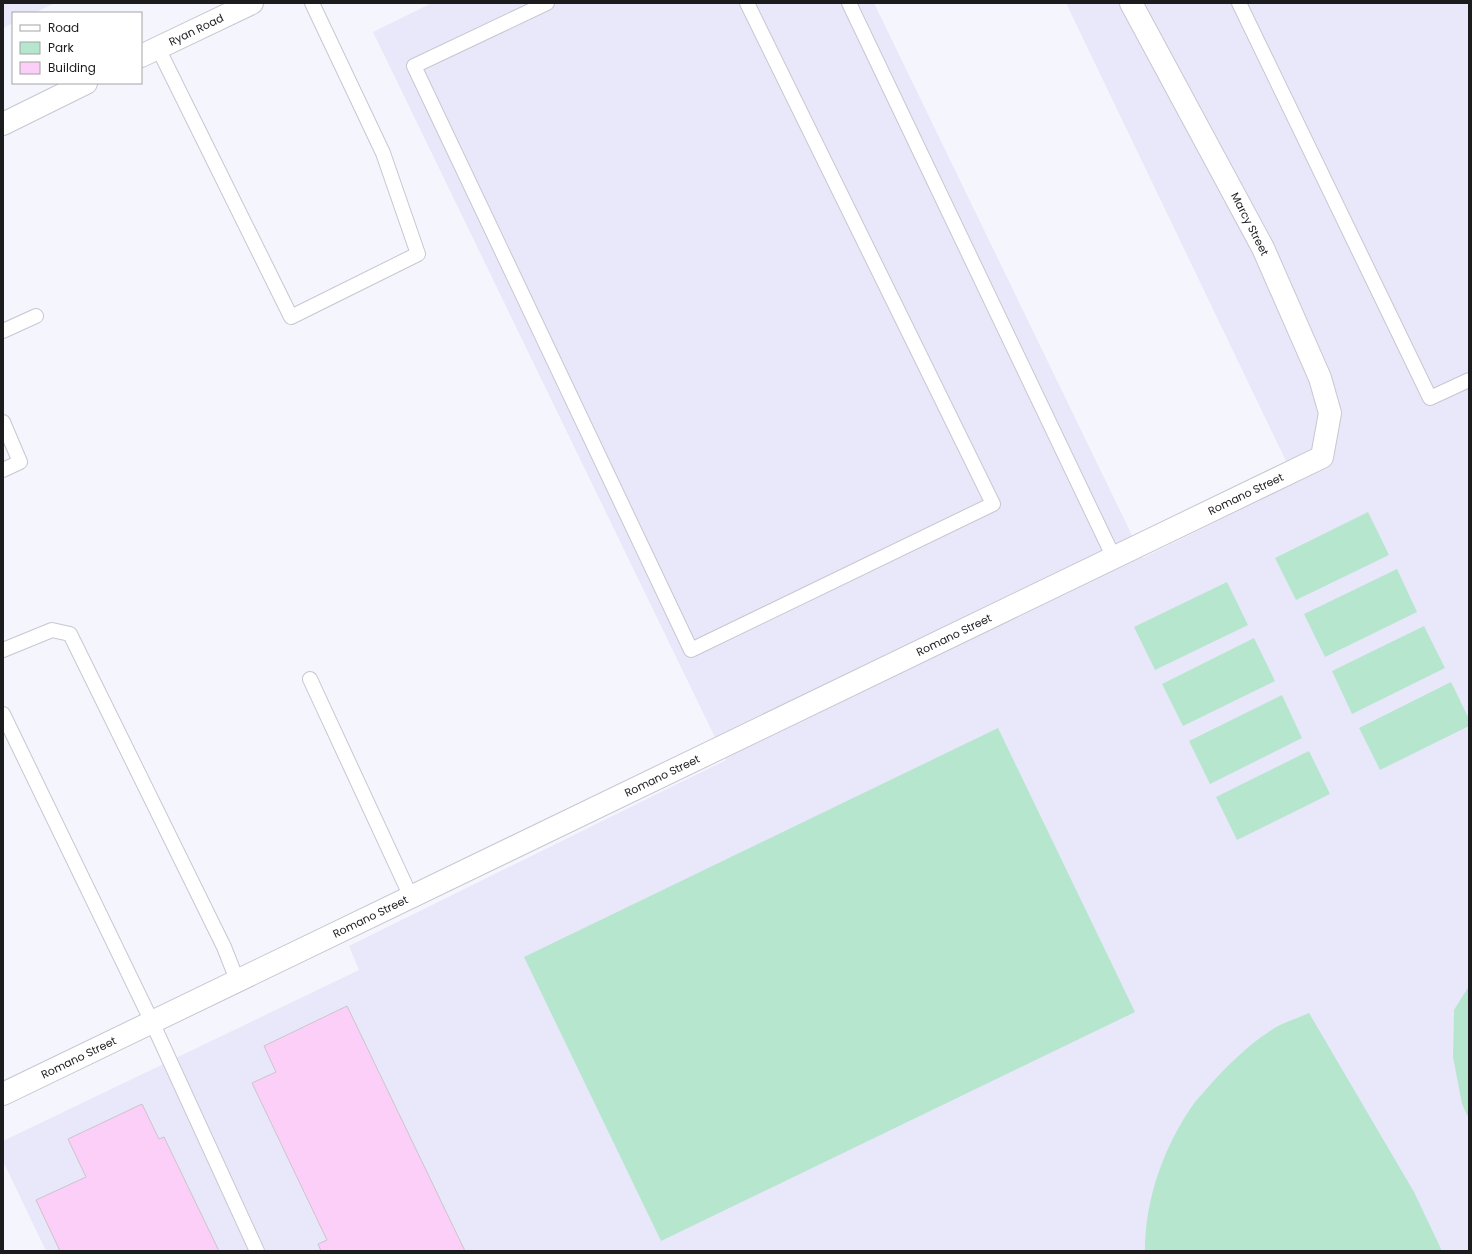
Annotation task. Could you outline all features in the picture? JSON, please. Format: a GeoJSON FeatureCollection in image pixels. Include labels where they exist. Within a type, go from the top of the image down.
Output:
{"type":"FeatureCollection","features":[{"type":"Feature","properties":{"kind":"street","name":"Marcy Street"},"geometry":{"type":"LineString","coordinates":[[1131,3],[1263,248],[1320,378],[1330,413],[1322,457]]}},
{"type":"Feature","properties":{"kind":"street","name":"Ryan Road"},"geometry":{"type":"LineString","coordinates":[[150,52],[245,4]]}},
{"type":"Feature","properties":{"kind":"street"},"geometry":{"type":"LineString","coordinates":[[3,124],[84,84]]}},
{"type":"Feature","properties":{"kind":"street","name":"Romano Street"},"geometry":{"type":"LineString","coordinates":[[3,1094],[1322,457]]}},
{"type":"Feature","properties":{"kind":"lane"},"geometry":{"type":"LineString","coordinates":[[150,52],[291,316],[418,254],[383,153],[312,3]]}},
{"type":"Feature","properties":{"kind":"lane"},"geometry":{"type":"LineString","coordinates":[[547,3],[414,66],[691,650],[993,504],[747,3]]}},
{"type":"Feature","properties":{"kind":"lane"},"geometry":{"type":"LineString","coordinates":[[849,3],[1114,558]]}},
{"type":"Feature","properties":{"kind":"lane"},"geometry":{"type":"LineString","coordinates":[[1239,3],[1430,398],[1469,380]]}},
{"type":"Feature","properties":{"kind":"lane"},"geometry":{"type":"LineString","coordinates":[[3,331],[36,316]]}},
{"type":"Feature","properties":{"kind":"lane"},"geometry":{"type":"LineString","coordinates":[[3,422],[20,462],[3,470]]}},
{"type":"Feature","properties":{"kind":"lane"},"geometry":{"type":"LineString","coordinates":[[3,650],[52,630],[70,634],[224,947],[238,980]]}},
{"type":"Feature","properties":{"kind":"lane"},"geometry":{"type":"LineString","coordinates":[[310,679],[411,897]]}},
{"type":"Feature","properties":{"kind":"lane"},"geometry":{"type":"LineString","coordinates":[[3,714],[152,1022],[257,1251]]}},
{"type":"Feature","properties":{"kind":"shaded area"},"geometry":{"type":"Polygon","coordinates":[[[3,3],[55,3],[36,12],[12,12],[12,24],[3,28],[3,3]]]}},
{"type":"Feature","properties":{"kind":"shaded area"},"geometry":{"type":"Polygon","coordinates":[[[432,3],[874,3],[1143,558],[1296,482],[1066,3],[1469,3],[1469,1251],[46,1251],[3,1161],[3,1141],[359,970],[349,946],[726,760],[373,32],[432,3]]]}},
{"type":"Feature","properties":{"kind":"green space"},"geometry":{"type":"Polygon","coordinates":[[[1368,512],[1389,555],[1296,600],[1275,558],[1368,512]]]}},
{"type":"Feature","properties":{"kind":"green space"},"geometry":{"type":"Polygon","coordinates":[[[1397,569],[1417,612],[1325,657],[1304,614],[1397,569]]]}},
{"type":"Feature","properties":{"kind":"green space"},"geometry":{"type":"Polygon","coordinates":[[[1227,582],[1248,625],[1155,670],[1134,627],[1227,582]]]}},
{"type":"Feature","properties":{"kind":"green space"},"geometry":{"type":"Polygon","coordinates":[[[1424,626],[1445,668],[1352,714],[1332,671],[1424,626]]]}},
{"type":"Feature","properties":{"kind":"green space"},"geometry":{"type":"Polygon","coordinates":[[[1254,638],[1275,681],[1183,726],[1162,684],[1254,638]]]}},
{"type":"Feature","properties":{"kind":"green space"},"geometry":{"type":"Polygon","coordinates":[[[1451,682],[1469,719],[1469,726],[1380,770],[1359,728],[1451,682]]]}},
{"type":"Feature","properties":{"kind":"green space"},"geometry":{"type":"Polygon","coordinates":[[[1282,695],[1302,738],[1210,784],[1189,741],[1282,695]]]}},
{"type":"Feature","properties":{"kind":"green space"},"geometry":{"type":"Polygon","coordinates":[[[998,728],[1135,1012],[661,1241],[524,957],[998,728]]]}},
{"type":"Feature","properties":{"kind":"green space"},"geometry":{"type":"Polygon","coordinates":[[[1309,751],[1330,794],[1237,840],[1216,797],[1309,751]]]}},
{"type":"Feature","properties":{"kind":"green space"},"geometry":{"type":"Polygon","coordinates":[[[1469,986],[1469,1119],[1462,1104],[1453,1057],[1454,1010],[1469,986]]]}},
{"type":"Feature","properties":{"kind":"green space"},"geometry":{"type":"Polygon","coordinates":[[[1309,1013],[1414,1192],[1442,1251],[1145,1251],[1148,1212],[1158,1173],[1174,1136],[1195,1102],[1223,1071],[1253,1043],[1279,1026],[1309,1013]]]}},
{"type":"Feature","properties":{"kind":"building"},"geometry":{"type":"Polygon","coordinates":[[[347,1006],[465,1251],[321,1251],[318,1244],[327,1240],[252,1083],[276,1072],[264,1046],[347,1006]]]}},
{"type":"Feature","properties":{"kind":"building"},"geometry":{"type":"Polygon","coordinates":[[[142,1104],[159,1139],[164,1137],[219,1251],[60,1251],[36,1200],[86,1177],[68,1139],[142,1104]]]}}]}
